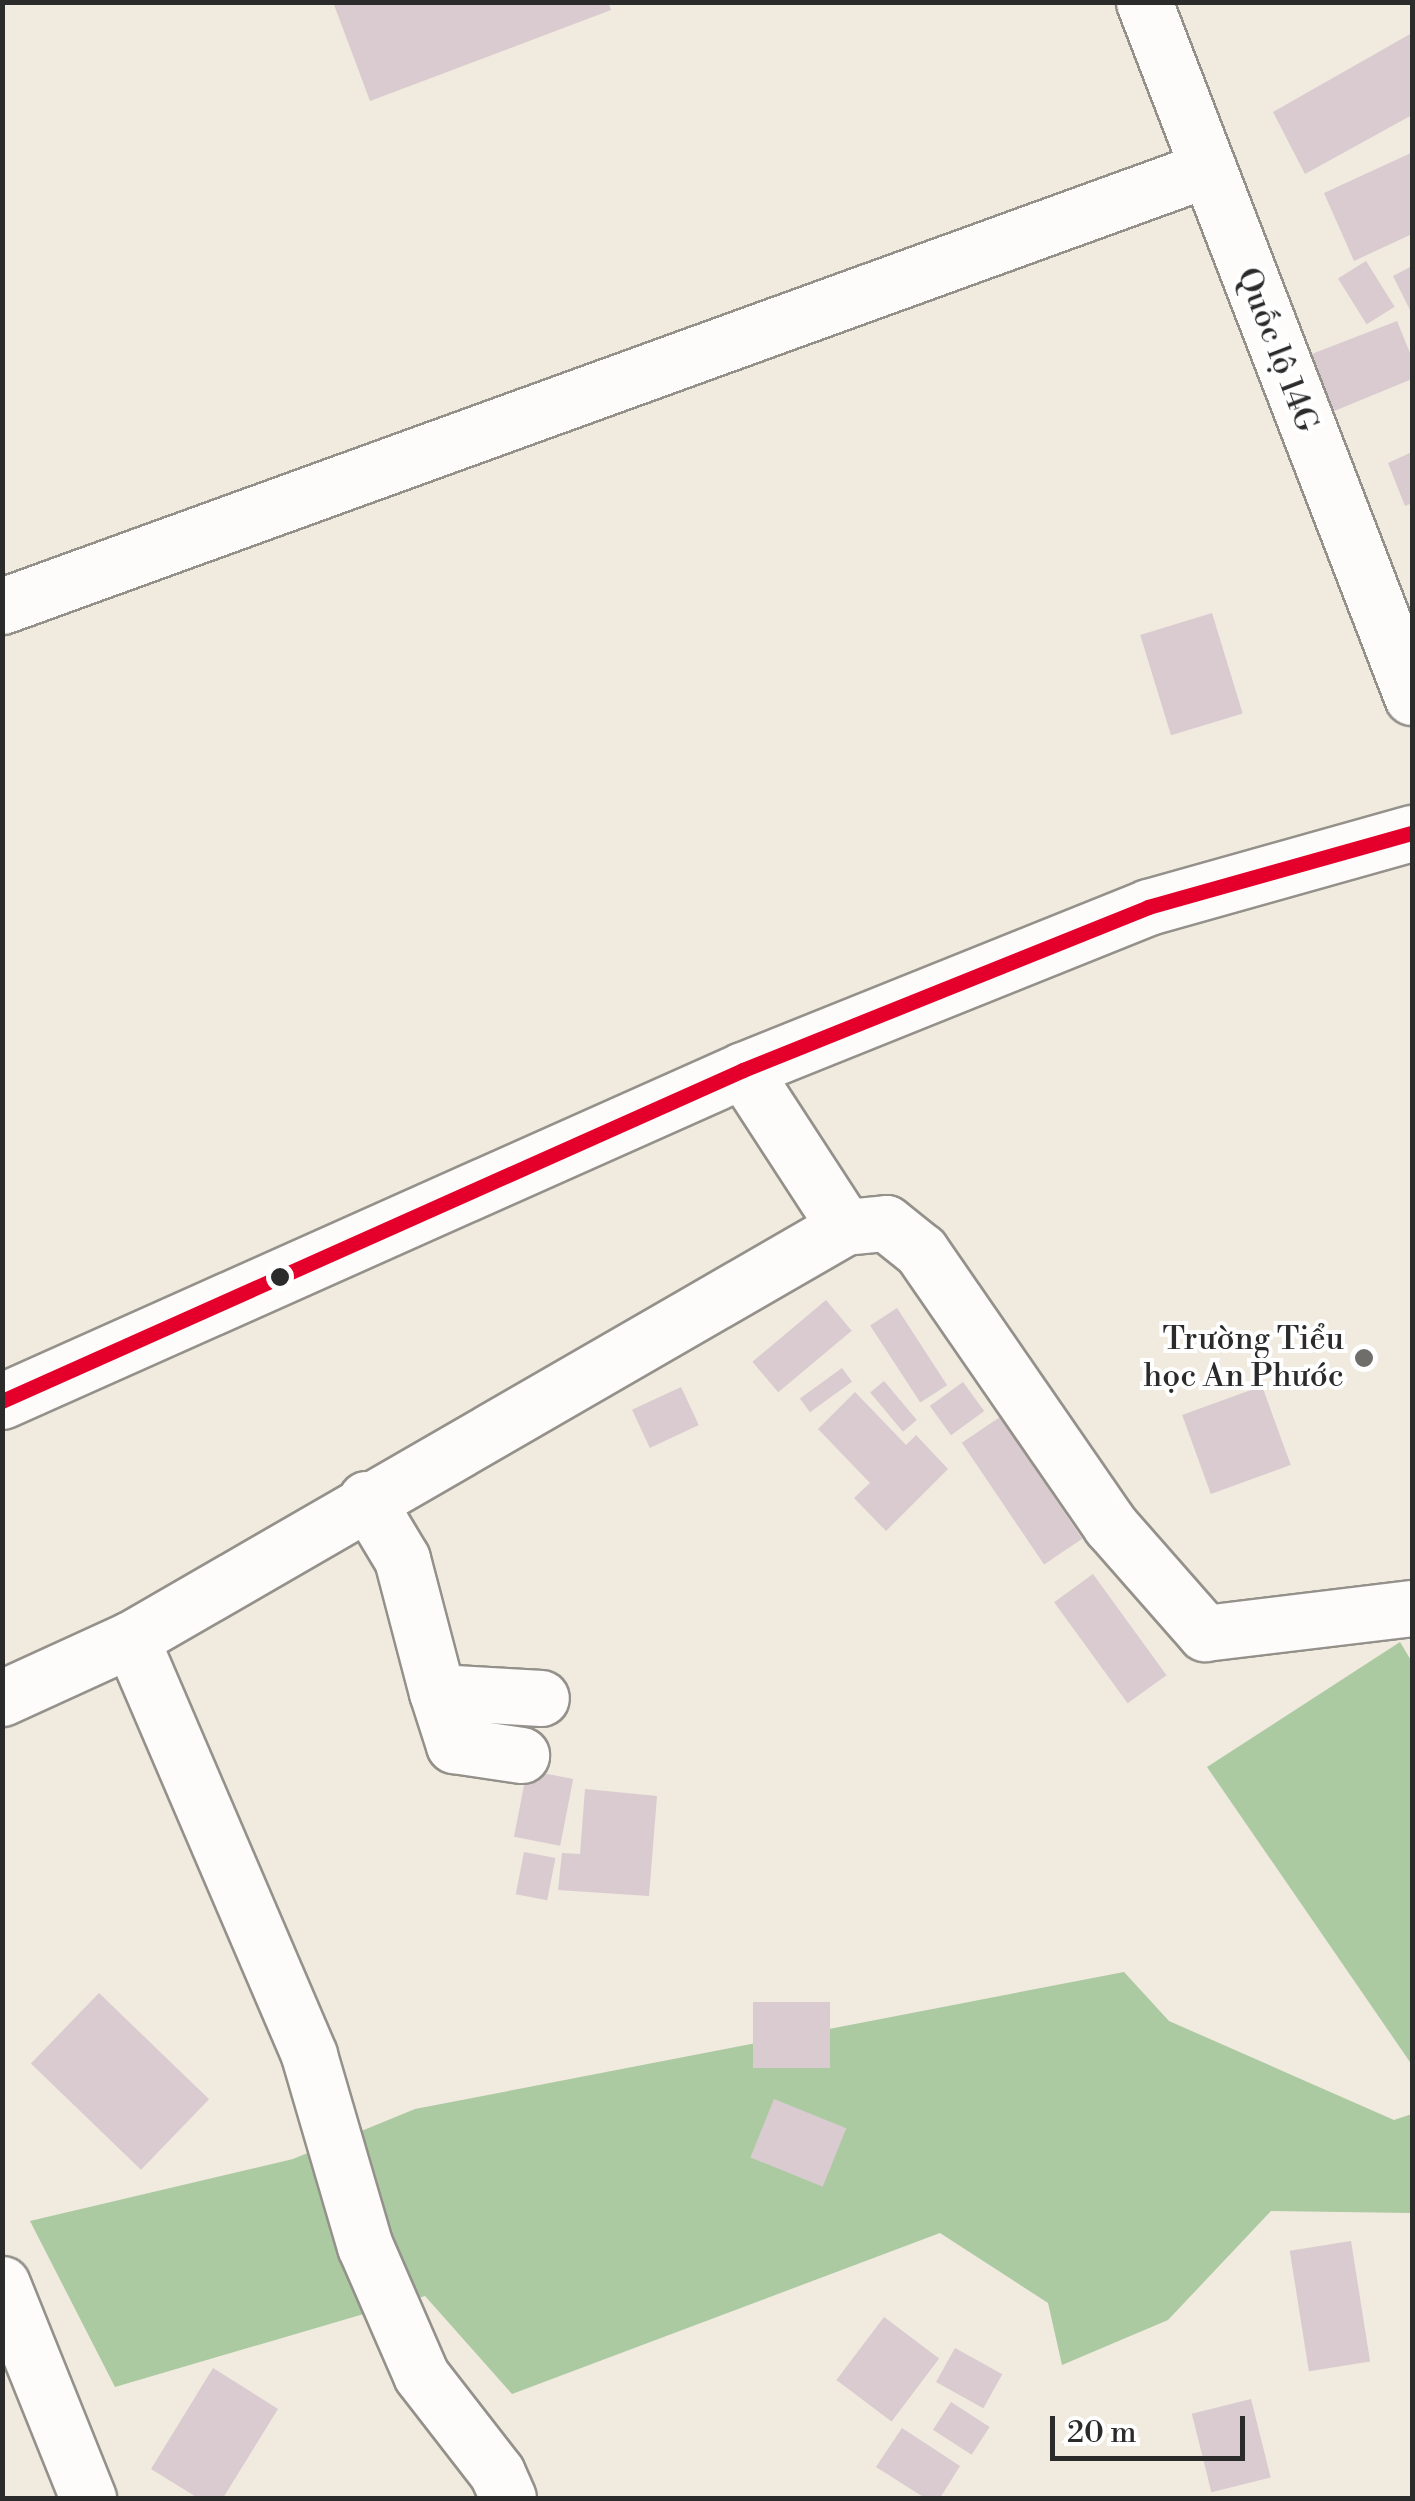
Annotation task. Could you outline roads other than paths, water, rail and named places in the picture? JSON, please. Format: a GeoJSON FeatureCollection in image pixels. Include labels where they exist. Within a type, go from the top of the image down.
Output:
{"type":"FeatureCollection","features":[{"type":"Feature","properties":{"kind":"main road","name":"Quốc lộ 14G"},"geometry":{"type":"LineString","coordinates":[[1144,2],[1412,696]]}},
{"type":"Feature","properties":{"kind":"main road"},"geometry":{"type":"LineString","coordinates":[[2,606],[1207,169]]}},
{"type":"Feature","properties":{"kind":"main road"},"geometry":{"type":"LineString","coordinates":[[2,1400],[743,1070],[1148,907],[1412,833]]}},
{"type":"Feature","properties":{"kind":"main road"},"geometry":{"type":"LineString","coordinates":[[743,1070],[845,1227]]}},
{"type":"Feature","properties":{"kind":"main road"},"geometry":{"type":"LineString","coordinates":[[2,1698],[132,1639],[366,1499],[845,1227],[886,1224],[921,1251],[1110,1525],[1205,1633],[1412,1608]]}},
{"type":"Feature","properties":{"kind":"main road"},"geometry":{"type":"LineString","coordinates":[[366,1499],[402,1559],[437,1692],[441,1722],[454,1745],[521,1756]]}},
{"type":"Feature","properties":{"kind":"main road"},"geometry":{"type":"LineString","coordinates":[[132,1639],[309,2055],[364,2246],[422,2374],[497,2474],[508,2498]]}},
{"type":"Feature","properties":{"kind":"main road"},"geometry":{"type":"LineString","coordinates":[[437,1692],[542,1698]]}},
{"type":"Feature","properties":{"kind":"main road"},"geometry":{"type":"LineString","coordinates":[[2,2284],[88,2498]]}},
{"type":"Feature","properties":{"kind":"place","name":"Trường Tiểu học An Phước"},"geometry":{"type":"Point","coordinates":[1364,1358]}}]}
